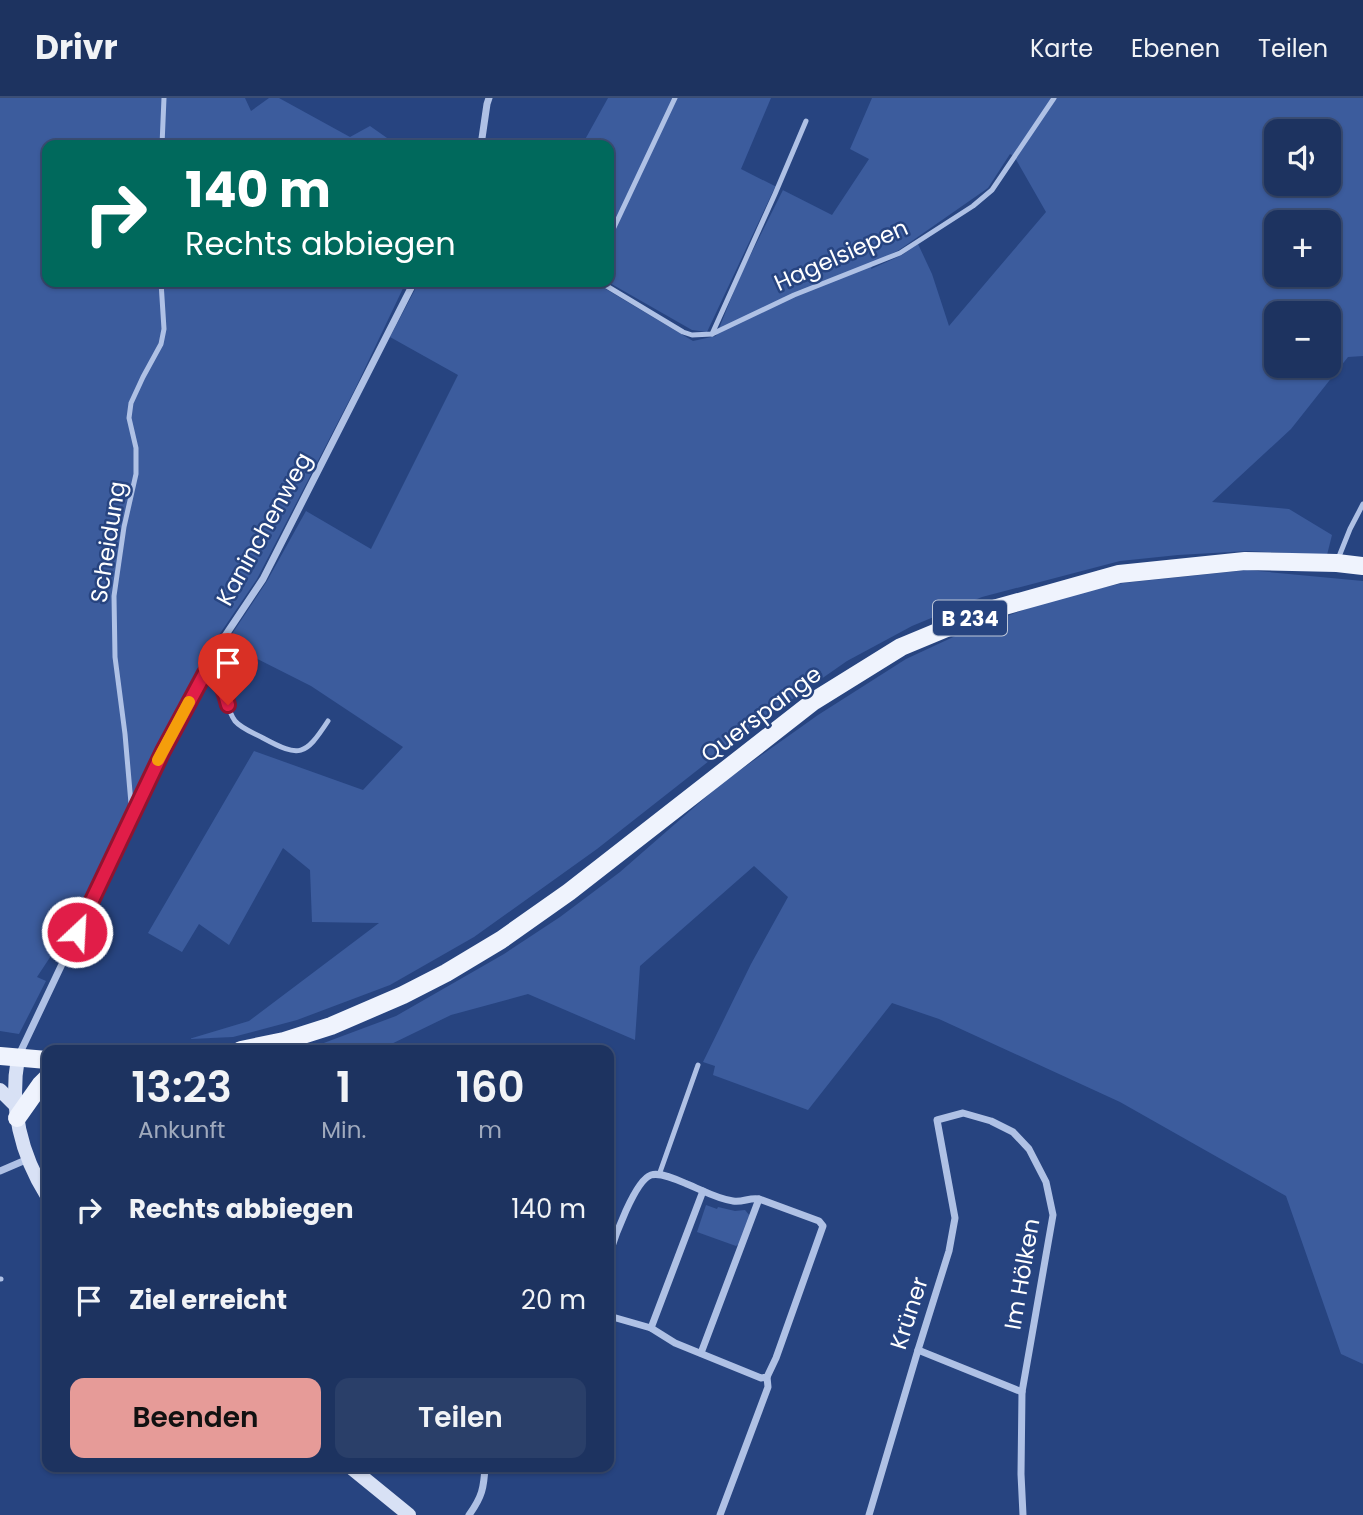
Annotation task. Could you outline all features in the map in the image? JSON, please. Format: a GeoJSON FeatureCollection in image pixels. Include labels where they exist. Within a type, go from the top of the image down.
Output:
{"type":"FeatureCollection","features":[{"type":"Feature","properties":{"kind":"main road","name":"Querspange"},"geometry":{"type":"LineString","coordinates":[[265,1045],[331,1026],[403,995],[501,940],[569,892],[814,701],[901,647],[990,610],[1119,574],[1245,561],[1363,566]]}},
{"type":"Feature","properties":{"kind":"main road"},"geometry":{"type":"LineString","coordinates":[[42,1060],[9,1057],[15,1074],[16,1111],[28,1159],[42,1186]]}},
{"type":"Feature","properties":{"kind":"main road"},"geometry":{"type":"LineString","coordinates":[[16,1111],[42,1083]]}},
{"type":"Feature","properties":{"kind":"main road"},"geometry":{"type":"LineString","coordinates":[[0,1090],[16,1111]]}},
{"type":"Feature","properties":{"kind":"main road"},"geometry":{"type":"LineString","coordinates":[[356,1472],[409,1515]]}},
{"type":"Feature","properties":{"kind":"street"},"geometry":{"type":"LineString","coordinates":[[482,140],[489,98]]}},
{"type":"Feature","properties":{"kind":"street","name":"Kaninchenweg"},"geometry":{"type":"LineString","coordinates":[[9,1057],[163,751],[223,639],[263,579],[411,287]]}},
{"type":"Feature","properties":{"kind":"street","name":"Im Hölken"},"geometry":{"type":"LineString","coordinates":[[937,1120],[962,1113],[991,1121],[1013,1132],[1029,1149],[1046,1182],[1053,1215],[1022,1392],[1023,1515]]}},
{"type":"Feature","properties":{"kind":"street","name":"Krüner"},"geometry":{"type":"LineString","coordinates":[[869,1515],[949,1251],[955,1218],[937,1120]]}},
{"type":"Feature","properties":{"kind":"street"},"geometry":{"type":"LineString","coordinates":[[0,1171],[28,1159]]}},
{"type":"Feature","properties":{"kind":"street"},"geometry":{"type":"LineString","coordinates":[[614,1243],[635,1193],[641,1182],[650,1175],[659,1175],[735,1202],[759,1199],[819,1221],[823,1226],[770,1373],[766,1377],[761,1378],[675,1343],[651,1328],[614,1317]]}},
{"type":"Feature","properties":{"kind":"street"},"geometry":{"type":"LineString","coordinates":[[651,1328],[703,1191]]}},
{"type":"Feature","properties":{"kind":"street"},"geometry":{"type":"LineString","coordinates":[[701,1353],[759,1199]]}},
{"type":"Feature","properties":{"kind":"street"},"geometry":{"type":"LineString","coordinates":[[918,1350],[1022,1392]]}},
{"type":"Feature","properties":{"kind":"street"},"geometry":{"type":"LineString","coordinates":[[720,1515],[768,1387],[766,1377]]}},
{"type":"Feature","properties":{"kind":"street"},"geometry":{"type":"LineString","coordinates":[[468,1515],[482,1494],[485,1472]]}},
{"type":"Feature","properties":{"kind":"lane"},"geometry":{"type":"LineString","coordinates":[[162,140],[164,98]]}},
{"type":"Feature","properties":{"kind":"lane"},"geometry":{"type":"LineString","coordinates":[[614,227],[675,98]]}},
{"type":"Feature","properties":{"kind":"lane","name":"Hagelsiepen"},"geometry":{"type":"LineString","coordinates":[[712,334],[794,295],[900,253],[973,206],[992,190],[1054,98]]}},
{"type":"Feature","properties":{"kind":"lane"},"geometry":{"type":"LineString","coordinates":[[608,287],[683,332],[692,335],[712,334],[806,121]]}},
{"type":"Feature","properties":{"kind":"lane","name":"Scheidung"},"geometry":{"type":"LineString","coordinates":[[132,815],[116,657],[114,596],[124,527],[136,474],[136,448],[129,418],[131,403],[161,344],[164,330],[161,287]]}},
{"type":"Feature","properties":{"kind":"lane"},"geometry":{"type":"LineString","coordinates":[[1337,563],[1363,504]]}},
{"type":"Feature","properties":{"kind":"lane"},"geometry":{"type":"LineString","coordinates":[[1354,522],[1363,523]]}},
{"type":"Feature","properties":{"kind":"lane"},"geometry":{"type":"LineString","coordinates":[[205,673],[222,685],[231,714],[239,725],[281,748],[293,752],[301,751],[318,737],[328,722]]}},
{"type":"Feature","properties":{"kind":"lane"},"geometry":{"type":"LineString","coordinates":[[659,1175],[698,1065]]}},
{"type":"Feature","properties":{"kind":"shaded area"},"geometry":{"type":"Polygon","coordinates":[[[0,98],[245,98],[251,111],[269,98],[279,98],[350,137],[370,126],[390,140],[42,140],[42,287],[404,287],[355,389],[257,579],[217,638],[72,924],[37,977],[46,981],[19,1034],[0,1031],[0,98]]]}},
{"type":"Feature","properties":{"kind":"shaded area"},"geometry":{"type":"Polygon","coordinates":[[[608,98],[771,98],[741,169],[781,189],[775,187],[707,332],[692,330],[614,285],[614,140],[585,140],[608,98]]]}},
{"type":"Feature","properties":{"kind":"shaded area"},"geometry":{"type":"Polygon","coordinates":[[[872,98],[1363,98],[1363,356],[1348,357],[1341,366],[1341,301],[1264,301],[1264,378],[1331,378],[1291,429],[1212,502],[1289,509],[1332,535],[1327,555],[1248,551],[1120,561],[982,597],[912,626],[847,661],[751,728],[597,849],[474,937],[390,985],[297,1020],[233,1037],[189,1039],[249,1021],[379,923],[312,922],[310,870],[283,848],[229,945],[199,924],[182,952],[148,933],[254,751],[363,790],[403,747],[311,686],[226,643],[267,581],[306,511],[371,549],[458,375],[390,337],[416,287],[602,287],[693,341],[716,336],[740,276],[783,190],[832,215],[869,159],[850,149],[872,98]],[[1010,154],[988,188],[899,250],[873,263],[871,269],[902,255],[918,244],[932,274],[949,326],[1046,212],[1014,156],[1010,154]]]}},
{"type":"Feature","properties":{"kind":"shaded area"},"geometry":{"type":"Polygon","coordinates":[[[1247,570],[1363,581],[1363,1364],[1341,1354],[1286,1196],[1120,1102],[939,1019],[892,1003],[808,1110],[713,1075],[715,1066],[703,1062],[751,964],[788,897],[754,866],[640,966],[635,1040],[528,994],[451,1015],[389,1045],[318,1045],[396,1016],[504,954],[560,917],[620,872],[722,783],[818,715],[906,659],[964,632],[1050,600],[1123,583],[1247,570]]]}},
{"type":"Feature","properties":{"kind":"shaded area"},"geometry":{"type":"Polygon","coordinates":[[[706,1205],[717,1209],[745,1210],[750,1216],[739,1244],[736,1246],[697,1232],[706,1205]]]}},
{"type":"Feature","properties":{"kind":"slow traffic"},"geometry":{"type":"LineString","coordinates":[[158,760],[189,702]]}},
{"type":"Feature","properties":{"kind":"route"},"geometry":{"type":"LineString","coordinates":[[77,932],[163,751],[205,673],[222,685],[228,705]]}}]}
